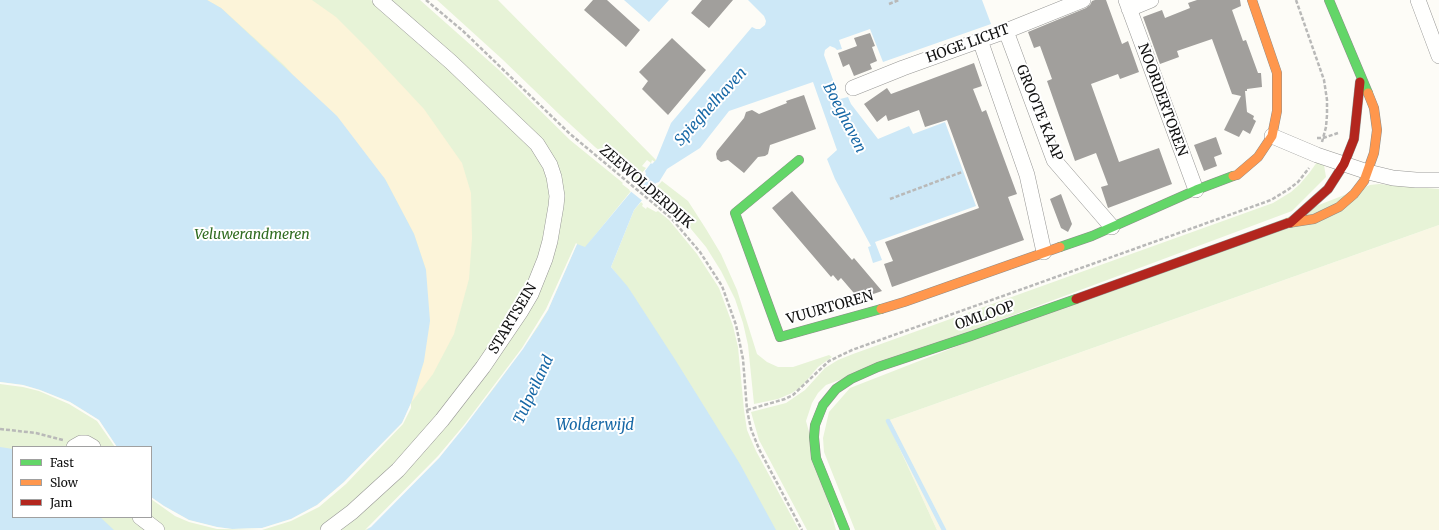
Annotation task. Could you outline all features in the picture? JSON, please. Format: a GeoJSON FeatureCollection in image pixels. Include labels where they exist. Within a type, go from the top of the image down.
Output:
{"type":"FeatureCollection","features":[{"type":"Feature","properties":{"kind":"main road"},"geometry":{"type":"LineString","coordinates":[[1044,252],[1092,236],[1196,190],[1237,175],[1258,157],[1272,136],[1278,89],[1277,73],[1252,0]]}},
{"type":"Feature","properties":{"kind":"main road","name":"OMLOOP"},"geometry":{"type":"LineString","coordinates":[[845,530],[816,458],[814,444],[815,425],[823,404],[836,389],[850,379],[878,367],[971,336],[1289,223],[1314,219],[1339,207],[1354,194],[1364,181],[1368,172],[1374,153],[1377,130],[1374,108],[1328,0]]}},
{"type":"Feature","properties":{"kind":"main road","name":"OMLOOP"},"geometry":{"type":"LineString","coordinates":[[1289,223],[1328,189],[1344,164],[1354,139],[1360,77]]}},
{"type":"Feature","properties":{"kind":"main road","name":"VUURTOREN"},"geometry":{"type":"LineString","coordinates":[[799,160],[735,214],[780,337],[904,302],[1044,252]]}},
{"type":"Feature","properties":{"kind":"street","name":"STARTSEIN"},"geometry":{"type":"LineString","coordinates":[[328,530],[358,508],[402,465],[442,420],[483,367],[531,294],[545,259],[551,235],[557,196],[554,177],[550,165],[536,144],[451,62],[380,0]]}},
{"type":"Feature","properties":{"kind":"street","name":"HOGE LICHT"},"geometry":{"type":"LineString","coordinates":[[853,88],[1083,0]]}},
{"type":"Feature","properties":{"kind":"street"},"geometry":{"type":"LineString","coordinates":[[1127,4],[1151,0]]}},
{"type":"Feature","properties":{"kind":"street"},"geometry":{"type":"LineString","coordinates":[[1418,0],[1439,56]]}},
{"type":"Feature","properties":{"kind":"street","name":"NOORDERTOREN"},"geometry":{"type":"LineString","coordinates":[[1127,4],[1196,190]]}},
{"type":"Feature","properties":{"kind":"street","name":"GROOTE KAAP"},"geometry":{"type":"LineString","coordinates":[[1006,30],[1054,160],[1112,227]]}},
{"type":"Feature","properties":{"kind":"street","name":"GROOTE KAAP"},"geometry":{"type":"LineString","coordinates":[[980,40],[1027,175],[1044,252]]}},
{"type":"Feature","properties":{"kind":"street"},"geometry":{"type":"LineString","coordinates":[[1272,136],[1368,172],[1393,178],[1439,180]]}},
{"type":"Feature","properties":{"kind":"street"},"geometry":{"type":"LineString","coordinates":[[70,444],[86,443],[91,446]]}},
{"type":"Feature","properties":{"kind":"street"},"geometry":{"type":"LineString","coordinates":[[141,518],[157,530]]}},
{"type":"Feature","properties":{"kind":"path","name":"ZEEWOLDERDIJK"},"geometry":{"type":"LineString","coordinates":[[426,0],[463,31],[568,133],[671,218],[691,239],[722,286],[736,325],[741,346],[749,424],[759,449],[802,530]]}},
{"type":"Feature","properties":{"kind":"path"},"geometry":{"type":"LineString","coordinates":[[889,4],[899,0]]}},
{"type":"Feature","properties":{"kind":"path"},"geometry":{"type":"LineString","coordinates":[[890,199],[962,172]]}},
{"type":"Feature","properties":{"kind":"path"},"geometry":{"type":"LineString","coordinates":[[0,429],[36,433],[70,444]]}},
{"type":"Feature","properties":{"kind":"shaded area"},"geometry":{"type":"Polygon","coordinates":[[[1439,225],[1439,530],[937,530],[887,421],[1439,225]]]}},
{"type":"Feature","properties":{"kind":"green space","name":"Veluwerandmeren"},"geometry":{"type":"Polygon","coordinates":[[[0,0],[371,0],[429,50],[561,178],[390,0],[420,0],[499,70],[570,140],[631,191],[588,244],[633,295],[611,267],[634,210],[641,202],[643,204],[642,206],[646,209],[647,207],[656,212],[658,211],[669,220],[697,254],[719,288],[733,326],[738,347],[747,430],[756,451],[799,530],[0,530],[0,0]]]}},
{"type":"Feature","properties":{"kind":"green space"},"geometry":{"type":"Polygon","coordinates":[[[437,0],[498,0],[656,160],[655,162],[652,160],[651,163],[647,160],[642,166],[646,168],[635,182],[630,177],[631,176],[595,147],[437,0]]]}},
{"type":"Feature","properties":{"kind":"green space"},"geometry":{"type":"Polygon","coordinates":[[[1317,162],[1324,165],[1326,177],[1292,211],[826,385],[818,393],[812,403],[806,421],[836,530],[807,530],[759,440],[751,412],[786,403],[805,390],[825,368],[838,360],[1273,203],[1291,192],[1300,184],[1317,162]]]}},
{"type":"Feature","properties":{"kind":"green space"},"geometry":{"type":"Polygon","coordinates":[[[662,181],[688,201],[721,254],[737,290],[757,354],[767,362],[778,367],[793,367],[829,355],[832,357],[818,367],[802,386],[792,393],[778,399],[754,404],[748,345],[735,299],[721,271],[706,247],[686,223],[652,192],[662,181]]]}},
{"type":"Feature","properties":{"kind":"green space"},"geometry":{"type":"Polygon","coordinates":[[[1379,184],[1439,189],[1439,225],[887,421],[937,530],[855,530],[824,452],[823,438],[829,412],[850,388],[1370,185],[1379,184]]]}},
{"type":"Feature","properties":{"kind":"sand"},"geometry":{"type":"Polygon","coordinates":[[[207,0],[312,0],[336,17],[424,109],[462,163],[471,193],[472,238],[469,279],[454,334],[433,374],[411,403],[424,361],[426,270],[414,234],[385,179],[284,65],[221,8],[207,0]]]}},
{"type":"Feature","properties":{"kind":"water"},"geometry":{"type":"Polygon","coordinates":[[[0,0],[207,0],[221,8],[337,116],[385,179],[414,234],[426,270],[430,321],[424,361],[411,403],[402,423],[344,482],[317,505],[291,519],[262,528],[232,529],[189,520],[152,498],[152,446],[116,446],[99,420],[70,402],[23,385],[0,382],[0,0]]]}},
{"type":"Feature","properties":{"kind":"water"},"geometry":{"type":"Polygon","coordinates":[[[624,0],[669,0],[649,22],[624,0]]]}},
{"type":"Feature","properties":{"kind":"water","name":"Wolderwijd"},"geometry":{"type":"Polygon","coordinates":[[[748,0],[982,0],[991,24],[883,62],[870,29],[839,40],[842,49],[837,50],[830,46],[825,50],[824,55],[840,99],[848,97],[851,104],[878,139],[909,126],[913,134],[945,122],[976,206],[875,242],[882,260],[873,263],[868,247],[871,246],[835,179],[827,159],[837,150],[813,82],[729,111],[700,148],[667,169],[659,182],[656,183],[634,210],[611,267],[628,287],[676,361],[740,464],[776,530],[367,530],[439,458],[495,387],[538,327],[548,310],[577,244],[585,247],[646,174],[645,171],[651,163],[652,164],[656,160],[671,123],[752,27],[760,29],[765,25],[766,21],[764,16],[748,0]]]}},
{"type":"Feature","properties":{"kind":"water"},"geometry":{"type":"Polygon","coordinates":[[[0,447],[12,449],[12,518],[101,518],[114,530],[0,530],[0,447]]]}},
{"type":"Feature","properties":{"kind":"pier"},"geometry":{"type":"Polygon","coordinates":[[[636,182],[650,194],[644,202],[629,190],[636,182]]]}},
{"type":"Feature","properties":{"kind":"pier"},"geometry":{"type":"Polygon","coordinates":[[[576,243],[577,244],[548,310],[523,349],[439,458],[371,527],[365,530],[438,456],[464,425],[522,348],[546,309],[576,243]]]}},
{"type":"Feature","properties":{"kind":"pier"},"geometry":{"type":"Polygon","coordinates":[[[0,382],[23,385],[70,402],[99,420],[116,446],[114,446],[97,421],[69,404],[39,391],[0,384],[0,382]]]}},
{"type":"Feature","properties":{"kind":"pier"},"geometry":{"type":"Polygon","coordinates":[[[411,403],[411,408],[403,424],[346,484],[319,507],[291,521],[262,530],[217,529],[189,522],[175,516],[152,500],[152,498],[189,520],[232,529],[262,528],[291,519],[317,505],[344,482],[402,423],[411,403]]]}},
{"type":"Feature","properties":{"kind":"building"},"geometry":{"type":"Polygon","coordinates":[[[593,0],[607,0],[640,30],[626,47],[584,10],[593,0]]]}},
{"type":"Feature","properties":{"kind":"building"},"geometry":{"type":"Polygon","coordinates":[[[702,0],[733,0],[709,28],[691,13],[702,0]]]}},
{"type":"Feature","properties":{"kind":"building"},"geometry":{"type":"Polygon","coordinates":[[[1106,0],[1122,44],[1128,41],[1139,72],[1120,79],[1118,74],[1091,84],[1119,162],[1159,148],[1172,184],[1108,208],[1101,187],[1108,185],[1096,153],[1075,161],[1047,81],[1052,79],[1040,46],[1034,48],[1028,32],[1086,8],[1092,1],[1106,0]]]}},
{"type":"Feature","properties":{"kind":"building"},"geometry":{"type":"Polygon","coordinates":[[[1197,0],[1240,0],[1241,6],[1232,10],[1243,41],[1246,40],[1258,73],[1261,73],[1262,87],[1247,89],[1247,91],[1245,91],[1247,112],[1254,116],[1253,119],[1256,121],[1250,134],[1243,130],[1239,137],[1224,130],[1241,96],[1232,94],[1212,39],[1177,51],[1179,57],[1160,64],[1143,17],[1162,10],[1165,18],[1190,8],[1188,3],[1197,0]]]}},
{"type":"Feature","properties":{"kind":"building"},"geometry":{"type":"Polygon","coordinates":[[[870,33],[875,46],[872,47],[877,61],[870,64],[872,69],[854,76],[849,64],[843,67],[838,53],[857,46],[854,38],[870,33]]]}},
{"type":"Feature","properties":{"kind":"building"},"geometry":{"type":"Polygon","coordinates":[[[672,38],[706,70],[668,115],[642,89],[648,81],[639,72],[672,38]]]}},
{"type":"Feature","properties":{"kind":"building"},"geometry":{"type":"Polygon","coordinates":[[[974,63],[982,86],[973,89],[982,112],[986,110],[1017,194],[1008,197],[1024,240],[892,287],[884,264],[893,261],[885,242],[979,208],[947,120],[925,127],[919,110],[888,121],[886,115],[877,122],[864,104],[887,88],[891,94],[974,63]]]}},
{"type":"Feature","properties":{"kind":"building"},"geometry":{"type":"Polygon","coordinates":[[[804,95],[816,129],[770,145],[768,154],[758,157],[744,173],[728,160],[721,162],[717,159],[717,151],[744,118],[746,112],[752,110],[759,114],[787,103],[786,101],[804,95]]]}},
{"type":"Feature","properties":{"kind":"building"},"geometry":{"type":"Polygon","coordinates":[[[1216,137],[1222,154],[1214,157],[1217,166],[1204,171],[1194,145],[1216,137]]]}},
{"type":"Feature","properties":{"kind":"building"},"geometry":{"type":"Polygon","coordinates":[[[792,191],[852,260],[854,258],[882,291],[859,299],[841,278],[838,281],[833,275],[831,277],[772,208],[792,191]]]}},
{"type":"Feature","properties":{"kind":"building"},"geometry":{"type":"Polygon","coordinates":[[[1061,194],[1072,224],[1068,232],[1061,228],[1050,199],[1061,194]]]}},
{"type":"Feature","properties":{"kind":"waterway"},"geometry":{"type":"LineString","coordinates":[[888,421],[944,530]]}},
{"type":"Feature","properties":{"kind":"traffic: fast"},"geometry":{"type":"LineString","coordinates":[[1329,0],[1368,93]]}},
{"type":"Feature","properties":{"kind":"traffic: fast"},"geometry":{"type":"LineString","coordinates":[[799,160],[735,213],[780,337],[881,309]]}},
{"type":"Feature","properties":{"kind":"traffic: fast"},"geometry":{"type":"LineString","coordinates":[[1060,247],[1092,236],[1196,190],[1233,176]]}},
{"type":"Feature","properties":{"kind":"traffic: fast"},"geometry":{"type":"LineString","coordinates":[[845,530],[816,458],[814,437],[815,425],[823,405],[836,389],[851,379],[878,367],[1076,299]]}},
{"type":"Feature","properties":{"kind":"traffic: slow"},"geometry":{"type":"LineString","coordinates":[[1233,176],[1237,175],[1258,157],[1272,136],[1277,111],[1277,73],[1252,0]]}},
{"type":"Feature","properties":{"kind":"traffic: slow"},"geometry":{"type":"LineString","coordinates":[[1288,223],[1314,219],[1339,207],[1354,194],[1364,181],[1374,153],[1377,130],[1374,108],[1368,93]]}},
{"type":"Feature","properties":{"kind":"traffic: slow"},"geometry":{"type":"LineString","coordinates":[[881,309],[1060,247]]}},
{"type":"Feature","properties":{"kind":"traffic: jam"},"geometry":{"type":"LineString","coordinates":[[1290,223],[1328,189],[1344,164],[1354,139],[1360,82]]}},
{"type":"Feature","properties":{"kind":"traffic: jam"},"geometry":{"type":"LineString","coordinates":[[1076,299],[1288,223]]}},
{"type":"Feature","properties":{"kind":"water label","name":"Spieghelhaven"},"geometry":{"type":"Point","coordinates":[711,107]}},
{"type":"Feature","properties":{"kind":"water label","name":"Boeghaven"},"geometry":{"type":"Point","coordinates":[844,118]}},
{"type":"Feature","properties":{"kind":"water label","name":"Tulpeiland"},"geometry":{"type":"Point","coordinates":[534,390]}}]}
